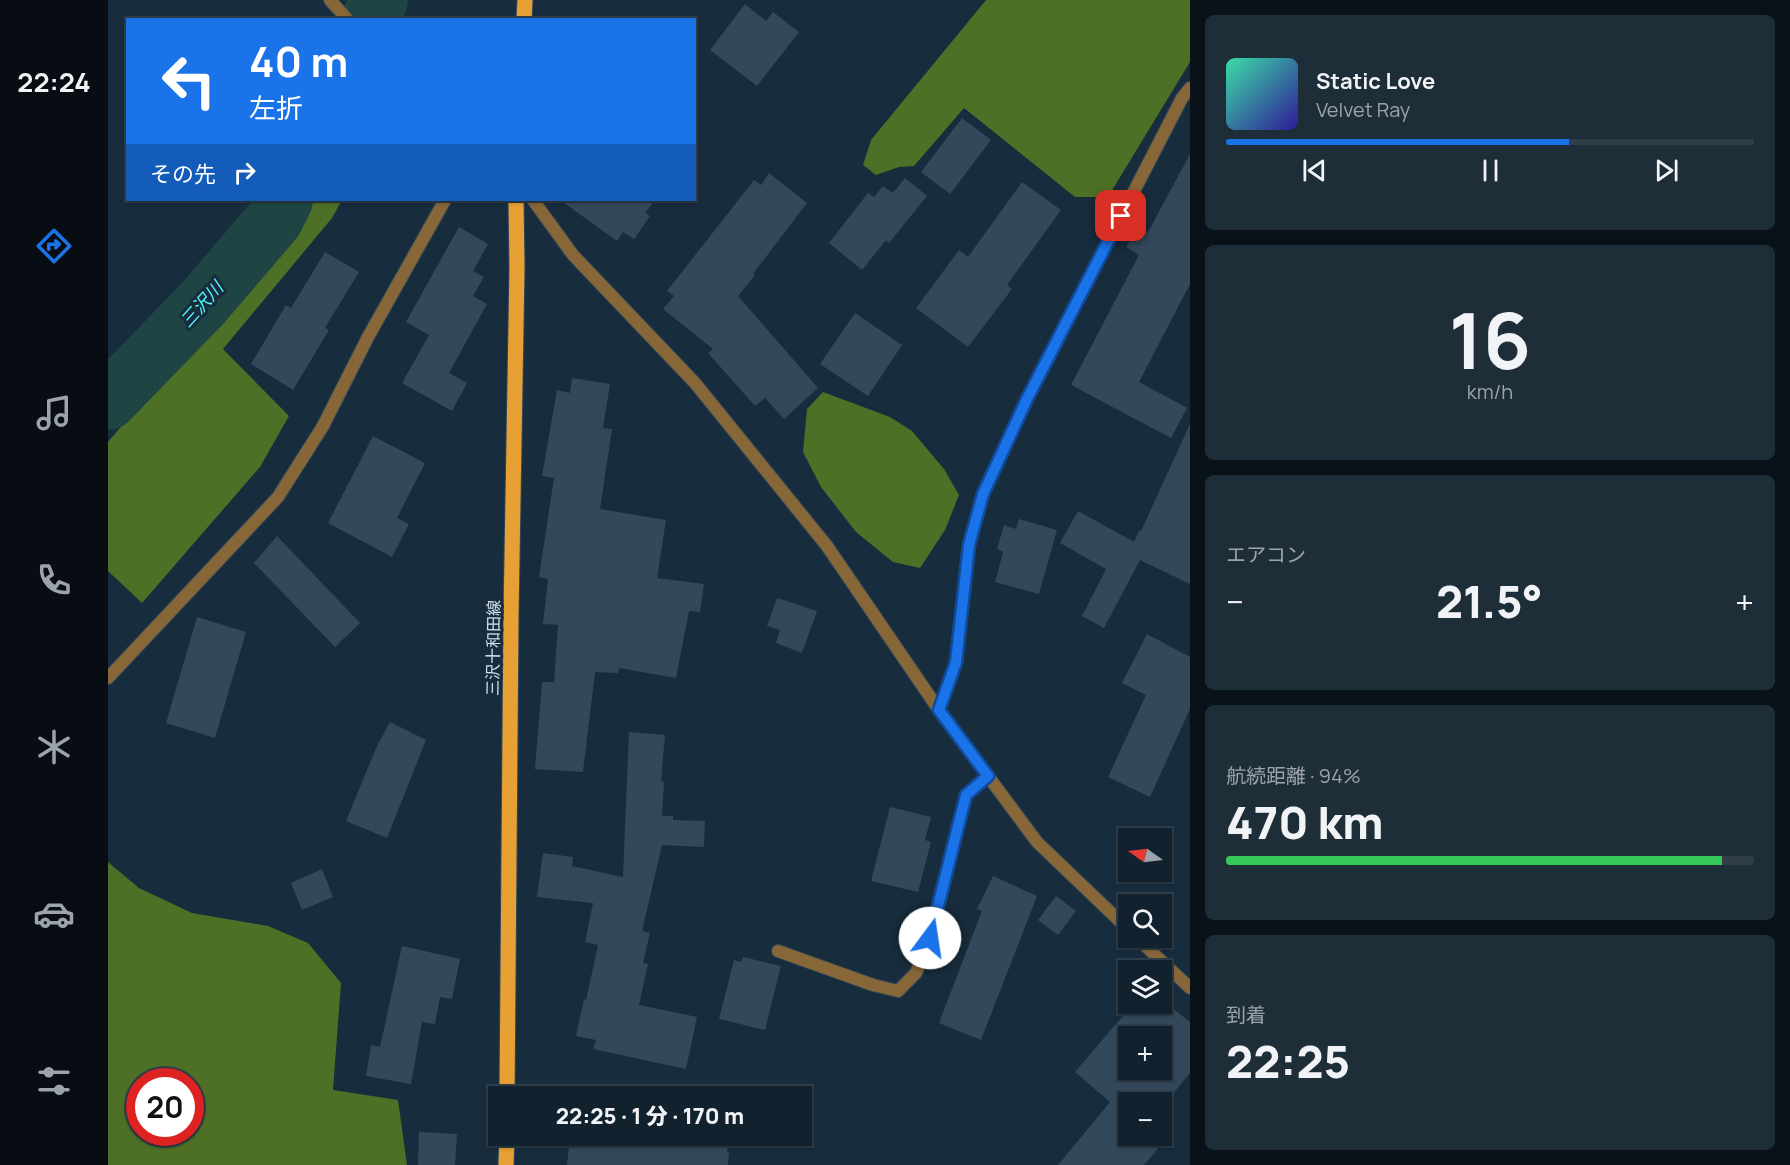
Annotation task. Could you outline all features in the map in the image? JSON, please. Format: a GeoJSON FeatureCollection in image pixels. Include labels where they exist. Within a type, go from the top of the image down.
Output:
{"type":"FeatureCollection","features":[{"type":"Feature","properties":{"kind":"main road"},"geometry":{"type":"LineString","coordinates":[[524,18],[525,0]]}},
{"type":"Feature","properties":{"kind":"main road","name":"三沢十和田線"},"geometry":{"type":"LineString","coordinates":[[507,1086],[511,639],[518,267],[516,201]]}},
{"type":"Feature","properties":{"kind":"main road"},"geometry":{"type":"LineString","coordinates":[[506,1165],[507,1146]]}},
{"type":"Feature","properties":{"kind":"street"},"geometry":{"type":"LineString","coordinates":[[330,0],[346,18]]}},
{"type":"Feature","properties":{"kind":"street"},"geometry":{"type":"LineString","coordinates":[[939,710],[956,662],[969,545],[983,494],[1027,399],[1182,98],[1190,88]]}},
{"type":"Feature","properties":{"kind":"street"},"geometry":{"type":"LineString","coordinates":[[108,678],[278,497],[322,426],[444,201]]}},
{"type":"Feature","properties":{"kind":"street"},"geometry":{"type":"LineString","coordinates":[[534,201],[573,255],[695,383],[827,546],[939,710],[1037,842],[1118,919]]}},
{"type":"Feature","properties":{"kind":"street"},"geometry":{"type":"LineString","coordinates":[[778,951],[898,991],[916,973],[930,938],[966,795],[988,776]]}},
{"type":"Feature","properties":{"kind":"street"},"geometry":{"type":"LineString","coordinates":[[1148,948],[1190,988]]}},
{"type":"Feature","properties":{"kind":"green space"},"geometry":{"type":"Polygon","coordinates":[[[986,0],[1190,0],[1190,62],[1108,197],[1075,197],[964,108],[914,166],[899,167],[876,175],[863,165],[871,140],[986,0]]]}},
{"type":"Feature","properties":{"kind":"green space"},"geometry":{"type":"Polygon","coordinates":[[[310,201],[341,201],[332,218],[223,349],[289,416],[260,467],[142,603],[108,571],[108,442],[303,214],[310,201]]]}},
{"type":"Feature","properties":{"kind":"green space"},"geometry":{"type":"Polygon","coordinates":[[[823,392],[890,417],[912,431],[944,469],[959,495],[945,530],[920,568],[893,562],[856,532],[821,487],[803,452],[807,409],[823,392]]]}},
{"type":"Feature","properties":{"kind":"green space"},"geometry":{"type":"Polygon","coordinates":[[[108,862],[139,888],[192,913],[268,926],[308,943],[341,983],[333,1090],[398,1100],[407,1165],[108,1165],[108,862]]]}},
{"type":"Feature","properties":{"kind":"building"},"geometry":{"type":"Polygon","coordinates":[[[745,4],[766,21],[773,12],[799,32],[757,86],[710,50],[745,4]]]}},
{"type":"Feature","properties":{"kind":"building"},"geometry":{"type":"Polygon","coordinates":[[[962,118],[991,140],[950,194],[921,172],[962,118]]]}},
{"type":"Feature","properties":{"kind":"building"},"geometry":{"type":"Polygon","coordinates":[[[1190,154],[1190,284],[1139,382],[1187,408],[1171,438],[1071,385],[1139,255],[1126,247],[1139,226],[1148,232],[1190,154]]]}},
{"type":"Feature","properties":{"kind":"building"},"geometry":{"type":"Polygon","coordinates":[[[769,173],[807,203],[738,296],[818,388],[784,419],[765,398],[755,406],[708,353],[713,349],[663,309],[674,296],[667,291],[754,180],[761,185],[769,173]]]}},
{"type":"Feature","properties":{"kind":"building"},"geometry":{"type":"Polygon","coordinates":[[[905,178],[927,196],[889,243],[886,240],[862,270],[829,243],[868,193],[874,197],[883,186],[893,193],[905,178]]]}},
{"type":"Feature","properties":{"kind":"building"},"geometry":{"type":"Polygon","coordinates":[[[1022,182],[1061,210],[1007,285],[1012,289],[968,347],[916,308],[959,250],[968,257],[1022,182]]]}},
{"type":"Feature","properties":{"kind":"building"},"geometry":{"type":"Polygon","coordinates":[[[561,201],[654,201],[645,213],[650,216],[634,239],[623,232],[617,241],[561,201]]]}},
{"type":"Feature","properties":{"kind":"building"},"geometry":{"type":"Polygon","coordinates":[[[459,227],[488,244],[473,271],[484,277],[473,296],[487,304],[449,373],[467,383],[452,411],[402,383],[429,335],[406,322],[459,227]]]}},
{"type":"Feature","properties":{"kind":"building"},"geometry":{"type":"Polygon","coordinates":[[[325,252],[359,272],[325,328],[329,330],[293,390],[251,364],[286,305],[291,308],[325,252]]]}},
{"type":"Feature","properties":{"kind":"building"},"geometry":{"type":"Polygon","coordinates":[[[855,313],[902,345],[868,396],[820,364],[855,313]]]}},
{"type":"Feature","properties":{"kind":"building"},"geometry":{"type":"Polygon","coordinates":[[[572,378],[610,384],[603,428],[612,429],[600,509],[666,520],[657,578],[704,584],[700,612],[689,611],[676,678],[619,668],[618,673],[595,672],[583,772],[535,769],[542,682],[554,682],[558,625],[543,624],[548,579],[539,577],[554,478],[542,476],[557,390],[570,393],[572,378]]]}},
{"type":"Feature","properties":{"kind":"building"},"geometry":{"type":"Polygon","coordinates":[[[1190,424],[1190,584],[1140,560],[1104,628],[1082,616],[1106,569],[1060,543],[1078,511],[1134,542],[1190,424]]]}},
{"type":"Feature","properties":{"kind":"building"},"geometry":{"type":"Polygon","coordinates":[[[373,436],[425,463],[397,518],[409,524],[392,557],[328,523],[373,436]]]}},
{"type":"Feature","properties":{"kind":"building"},"geometry":{"type":"Polygon","coordinates":[[[1019,519],[1057,530],[1039,594],[995,582],[1003,552],[997,549],[1004,525],[1016,529],[1019,519]]]}},
{"type":"Feature","properties":{"kind":"building"},"geometry":{"type":"Polygon","coordinates":[[[277,536],[360,623],[335,647],[254,563],[277,536]]]}},
{"type":"Feature","properties":{"kind":"building"},"geometry":{"type":"Polygon","coordinates":[[[777,598],[817,611],[802,653],[776,643],[780,630],[767,626],[777,598]]]}},
{"type":"Feature","properties":{"kind":"building"},"geometry":{"type":"Polygon","coordinates":[[[197,617],[246,632],[215,738],[166,723],[197,617]]]}},
{"type":"Feature","properties":{"kind":"building"},"geometry":{"type":"Polygon","coordinates":[[[1147,634],[1190,657],[1190,709],[1150,797],[1108,777],[1146,695],[1122,683],[1147,634]]]}},
{"type":"Feature","properties":{"kind":"building"},"geometry":{"type":"Polygon","coordinates":[[[390,722],[426,740],[387,838],[346,821],[377,746],[390,722]]]}},
{"type":"Feature","properties":{"kind":"building"},"geometry":{"type":"Polygon","coordinates":[[[629,732],[665,735],[661,781],[664,782],[662,816],[673,816],[673,820],[705,821],[704,847],[662,845],[642,931],[650,933],[643,963],[648,964],[639,1005],[697,1017],[686,1069],[593,1049],[596,1040],[576,1036],[598,945],[585,942],[593,903],[537,897],[543,853],[573,857],[572,866],[623,877],[629,732]]]}},
{"type":"Feature","properties":{"kind":"building"},"geometry":{"type":"Polygon","coordinates":[[[890,807],[931,817],[925,840],[931,842],[918,892],[871,881],[890,807]]]}},
{"type":"Feature","properties":{"kind":"building"},"geometry":{"type":"Polygon","coordinates":[[[322,869],[333,897],[302,910],[291,883],[322,869]]]}},
{"type":"Feature","properties":{"kind":"building"},"geometry":{"type":"Polygon","coordinates":[[[993,876],[1037,896],[981,1040],[939,1023],[982,911],[977,909],[993,876]]]}},
{"type":"Feature","properties":{"kind":"building"},"geometry":{"type":"Polygon","coordinates":[[[1056,896],[1076,911],[1058,935],[1038,920],[1056,896]]]}},
{"type":"Feature","properties":{"kind":"building"},"geometry":{"type":"Polygon","coordinates":[[[402,946],[460,959],[452,999],[440,997],[435,1024],[422,1022],[411,1084],[366,1076],[371,1045],[380,1047],[402,946]]]}},
{"type":"Feature","properties":{"kind":"building"},"geometry":{"type":"Polygon","coordinates":[[[743,957],[781,966],[765,1030],[719,1019],[734,960],[741,962],[743,957]]]}},
{"type":"Feature","properties":{"kind":"building"},"geometry":{"type":"Polygon","coordinates":[[[1172,1008],[1190,1022],[1190,1073],[1172,1095],[1172,1092],[1118,1092],[1118,1146],[1160,1146],[1144,1165],[1058,1165],[1110,1102],[1075,1072],[1124,1014],[1172,1014],[1172,1008]]]}},
{"type":"Feature","properties":{"kind":"building"},"geometry":{"type":"Polygon","coordinates":[[[419,1132],[457,1134],[455,1165],[418,1165],[419,1132]]]}},
{"type":"Feature","properties":{"kind":"building"},"geometry":{"type":"Polygon","coordinates":[[[569,1146],[728,1146],[727,1152],[729,1152],[728,1165],[567,1165],[569,1146]]]}},
{"type":"Feature","properties":{"kind":"waterway","name":"三沢川"},"geometry":{"type":"LineString","coordinates":[[371,18],[379,0]]}},
{"type":"Feature","properties":{"kind":"waterway","name":"三沢川"},"geometry":{"type":"LineString","coordinates":[[108,401],[203,303],[274,220],[284,201]]}},
{"type":"Feature","properties":{"kind":"route"},"geometry":{"type":"LineString","coordinates":[[930,938],[966,795],[988,776],[939,710],[956,662],[969,545],[983,494],[1027,399],[1121,216]]}}]}
